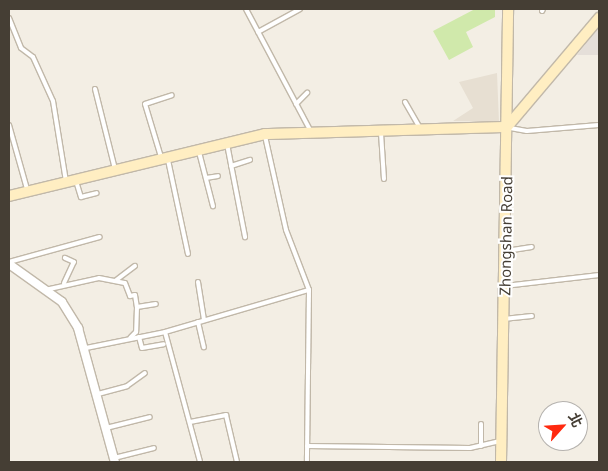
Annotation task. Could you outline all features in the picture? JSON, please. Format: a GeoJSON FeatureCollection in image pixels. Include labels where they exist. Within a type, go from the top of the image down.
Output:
{"type":"FeatureCollection","features":[{"type":"Feature","properties":{"kind":"street","name":"Zhongshan Road"},"geometry":{"type":"LineString","coordinates":[[501,462],[506,252],[508,9]]}},
{"type":"Feature","properties":{"kind":"street"},"geometry":{"type":"LineString","coordinates":[[9,196],[164,156],[264,134],[507,127],[599,18]]}},
{"type":"Feature","properties":{"kind":"street"},"geometry":{"type":"LineString","coordinates":[[9,263],[62,302],[86,348],[114,460]]}},
{"type":"Feature","properties":{"kind":"lane"},"geometry":{"type":"LineString","coordinates":[[246,9],[311,132]]}},
{"type":"Feature","properties":{"kind":"lane"},"geometry":{"type":"LineString","coordinates":[[258,32],[300,9]]}},
{"type":"Feature","properties":{"kind":"lane"},"geometry":{"type":"LineString","coordinates":[[9,18],[21,48],[33,57],[53,101],[71,180],[81,197],[97,193]]}},
{"type":"Feature","properties":{"kind":"lane"},"geometry":{"type":"LineString","coordinates":[[96,89],[115,169]]}},
{"type":"Feature","properties":{"kind":"lane"},"geometry":{"type":"LineString","coordinates":[[296,104],[306,93]]}},
{"type":"Feature","properties":{"kind":"lane"},"geometry":{"type":"LineString","coordinates":[[172,95],[145,104],[164,156],[188,254]]}},
{"type":"Feature","properties":{"kind":"lane"},"geometry":{"type":"LineString","coordinates":[[405,102],[421,130]]}},
{"type":"Feature","properties":{"kind":"lane"},"geometry":{"type":"LineString","coordinates":[[9,125],[28,192]]}},
{"type":"Feature","properties":{"kind":"lane"},"geometry":{"type":"LineString","coordinates":[[507,127],[527,131],[599,125]]}},
{"type":"Feature","properties":{"kind":"lane"},"geometry":{"type":"LineString","coordinates":[[381,131],[384,179]]}},
{"type":"Feature","properties":{"kind":"lane"},"geometry":{"type":"LineString","coordinates":[[264,134],[286,230],[309,290],[307,462]]}},
{"type":"Feature","properties":{"kind":"lane"},"geometry":{"type":"LineString","coordinates":[[226,141],[246,237]]}},
{"type":"Feature","properties":{"kind":"lane"},"geometry":{"type":"LineString","coordinates":[[198,148],[214,206]]}},
{"type":"Feature","properties":{"kind":"lane"},"geometry":{"type":"LineString","coordinates":[[231,166],[250,160]]}},
{"type":"Feature","properties":{"kind":"lane"},"geometry":{"type":"LineString","coordinates":[[206,178],[218,176]]}},
{"type":"Feature","properties":{"kind":"lane"},"geometry":{"type":"LineString","coordinates":[[9,263],[100,237]]}},
{"type":"Feature","properties":{"kind":"lane"},"geometry":{"type":"LineString","coordinates":[[506,252],[532,247]]}},
{"type":"Feature","properties":{"kind":"lane"},"geometry":{"type":"LineString","coordinates":[[64,283],[74,262],[65,258]]}},
{"type":"Feature","properties":{"kind":"lane"},"geometry":{"type":"LineString","coordinates":[[115,281],[135,266]]}},
{"type":"Feature","properties":{"kind":"lane"},"geometry":{"type":"LineString","coordinates":[[505,286],[599,275]]}},
{"type":"Feature","properties":{"kind":"lane"},"geometry":{"type":"LineString","coordinates":[[45,290],[64,283],[99,278],[125,283],[130,296],[135,295],[137,307],[136,332],[129,339]]}},
{"type":"Feature","properties":{"kind":"lane"},"geometry":{"type":"LineString","coordinates":[[198,282],[204,320]]}},
{"type":"Feature","properties":{"kind":"lane"},"geometry":{"type":"LineString","coordinates":[[86,348],[165,332],[309,290]]}},
{"type":"Feature","properties":{"kind":"lane"},"geometry":{"type":"LineString","coordinates":[[137,307],[156,304]]}},
{"type":"Feature","properties":{"kind":"lane"},"geometry":{"type":"LineString","coordinates":[[504,319],[532,316]]}},
{"type":"Feature","properties":{"kind":"lane"},"geometry":{"type":"LineString","coordinates":[[198,322],[204,347]]}},
{"type":"Feature","properties":{"kind":"lane"},"geometry":{"type":"LineString","coordinates":[[165,332],[200,462]]}},
{"type":"Feature","properties":{"kind":"lane"},"geometry":{"type":"LineString","coordinates":[[140,337],[142,348],[164,344]]}},
{"type":"Feature","properties":{"kind":"lane"},"geometry":{"type":"LineString","coordinates":[[98,394],[127,386],[145,373]]}},
{"type":"Feature","properties":{"kind":"lane"},"geometry":{"type":"LineString","coordinates":[[190,422],[226,415],[237,462]]}},
{"type":"Feature","properties":{"kind":"lane"},"geometry":{"type":"LineString","coordinates":[[106,428],[150,417]]}},
{"type":"Feature","properties":{"kind":"lane"},"geometry":{"type":"LineString","coordinates":[[481,424],[481,446]]}},
{"type":"Feature","properties":{"kind":"lane"},"geometry":{"type":"LineString","coordinates":[[307,446],[481,446],[502,441]]}},
{"type":"Feature","properties":{"kind":"lane"},"geometry":{"type":"LineString","coordinates":[[114,460],[154,448]]}},
{"type":"Feature","properties":{"kind":"shaded area"},"geometry":{"type":"Polygon","coordinates":[[[599,27],[599,55],[577,55],[599,27]]]}},
{"type":"Feature","properties":{"kind":"shaded area"},"geometry":{"type":"Polygon","coordinates":[[[497,73],[499,122],[453,121],[473,108],[459,82],[497,73]]]}},
{"type":"Feature","properties":{"kind":"green space"},"geometry":{"type":"Polygon","coordinates":[[[475,9],[495,9],[495,17],[466,32],[473,47],[449,60],[433,31],[475,9]]]}}]}
